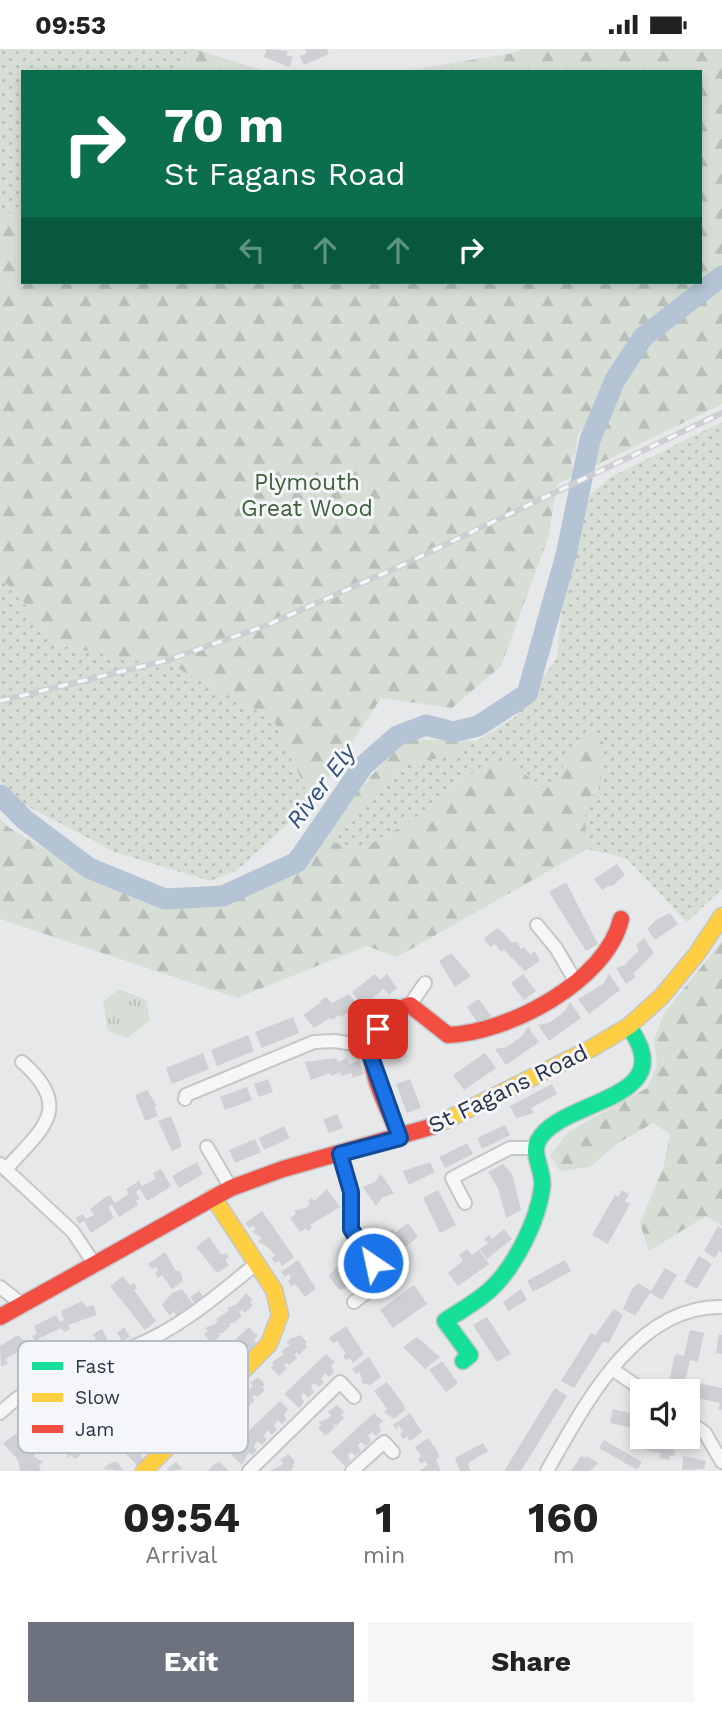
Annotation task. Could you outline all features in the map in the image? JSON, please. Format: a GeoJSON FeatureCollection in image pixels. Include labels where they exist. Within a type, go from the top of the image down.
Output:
{"type":"FeatureCollection","features":[{"type":"Feature","properties":{"kind":"street"},"geometry":{"type":"LineString","coordinates":[[410,1005],[440,1031],[448,1035],[468,1037],[520,1013],[576,982],[610,953],[623,931],[621,919]]}},
{"type":"Feature","properties":{"kind":"street","name":"St Fagans Road"},"geometry":{"type":"LineString","coordinates":[[0,1317],[231,1188],[282,1169],[400,1138],[473,1109],[629,1026],[662,996],[718,923]]}},
{"type":"Feature","properties":{"kind":"street"},"geometry":{"type":"LineString","coordinates":[[537,925],[556,948],[576,982]]}},
{"type":"Feature","properties":{"kind":"street"},"geometry":{"type":"LineString","coordinates":[[400,1138],[372,1062],[370,1047],[385,1020],[410,1005],[425,983]]}},
{"type":"Feature","properties":{"kind":"street"},"geometry":{"type":"LineString","coordinates":[[463,1361],[470,1355],[440,1325],[484,1294],[500,1279],[540,1202],[543,1181],[535,1160],[535,1148],[552,1126],[631,1086],[642,1073],[643,1052],[629,1026]]}},
{"type":"Feature","properties":{"kind":"street"},"geometry":{"type":"LineString","coordinates":[[185,1099],[186,1095],[314,1042],[335,1041],[370,1047]]}},
{"type":"Feature","properties":{"kind":"street"},"geometry":{"type":"LineString","coordinates":[[22,1062],[41,1082],[50,1112],[47,1123],[3,1166],[73,1232],[94,1265]]}},
{"type":"Feature","properties":{"kind":"street"},"geometry":{"type":"LineString","coordinates":[[207,1147],[231,1188]]}},
{"type":"Feature","properties":{"kind":"street"},"geometry":{"type":"LineString","coordinates":[[465,1203],[452,1178],[510,1149],[535,1148]]}},
{"type":"Feature","properties":{"kind":"street"},"geometry":{"type":"LineString","coordinates":[[340,1154],[351,1192],[351,1229],[377,1271],[378,1279],[375,1286],[354,1302]]}},
{"type":"Feature","properties":{"kind":"street"},"geometry":{"type":"LineString","coordinates":[[213,1197],[274,1290],[279,1307],[277,1330],[269,1344],[248,1365]]}},
{"type":"Feature","properties":{"kind":"street"},"geometry":{"type":"LineString","coordinates":[[145,1341],[181,1322],[212,1301],[257,1263]]}},
{"type":"Feature","properties":{"kind":"street"},"geometry":{"type":"LineString","coordinates":[[0,1287],[23,1305]]}},
{"type":"Feature","properties":{"kind":"street"},"geometry":{"type":"LineString","coordinates":[[547,1471],[612,1369],[637,1342],[667,1319],[692,1309],[722,1307]]}},
{"type":"Feature","properties":{"kind":"street"},"geometry":{"type":"LineString","coordinates":[[612,1369],[630,1381]]}},
{"type":"Feature","properties":{"kind":"street"},"geometry":{"type":"LineString","coordinates":[[248,1471],[340,1382],[354,1397]]}},
{"type":"Feature","properties":{"kind":"street"},"geometry":{"type":"LineString","coordinates":[[0,1413],[18,1398]]}},
{"type":"Feature","properties":{"kind":"street"},"geometry":{"type":"LineString","coordinates":[[700,1430],[705,1433],[722,1462]]}},
{"type":"Feature","properties":{"kind":"street"},"geometry":{"type":"LineString","coordinates":[[352,1471],[384,1442],[393,1452]]}},
{"type":"Feature","properties":{"kind":"street"},"geometry":{"type":"LineString","coordinates":[[144,1471],[162,1453]]}},
{"type":"Feature","properties":{"kind":"green space"},"geometry":{"type":"Polygon","coordinates":[[[0,49],[202,51],[179,70],[21,70],[21,205],[0,222],[0,49]]]}},
{"type":"Feature","properties":{"kind":"green space","name":"Plymouth Great Wood"},"geometry":{"type":"Polygon","coordinates":[[[522,49],[722,49],[722,404],[592,467],[588,430],[581,430],[577,438],[576,453],[571,459],[574,476],[557,484],[548,538],[501,666],[452,708],[381,698],[312,802],[273,719],[177,668],[52,644],[19,595],[0,578],[0,222],[21,205],[21,284],[702,284],[702,70],[411,70],[513,53],[522,49]]]}},
{"type":"Feature","properties":{"kind":"green space"},"geometry":{"type":"Polygon","coordinates":[[[202,51],[261,70],[179,70],[202,51]]]}},
{"type":"Feature","properties":{"kind":"green space"},"geometry":{"type":"Polygon","coordinates":[[[722,422],[722,889],[687,922],[626,858],[587,849],[584,804],[599,787],[563,769],[546,789],[489,761],[408,823],[361,849],[332,842],[404,764],[452,756],[514,718],[557,658],[565,570],[585,500],[609,478],[722,422]]]}},
{"type":"Feature","properties":{"kind":"green space"},"geometry":{"type":"Polygon","coordinates":[[[0,578],[19,595],[52,644],[177,668],[273,719],[312,802],[237,870],[210,881],[115,852],[16,800],[0,781],[0,578]]]}},
{"type":"Feature","properties":{"kind":"green space"},"geometry":{"type":"Polygon","coordinates":[[[591,735],[603,742],[604,760],[599,782],[584,804],[587,849],[397,957],[367,946],[237,998],[0,919],[0,819],[8,827],[51,853],[101,878],[191,908],[226,905],[259,882],[286,874],[387,758],[409,739],[477,741],[452,756],[404,764],[333,842],[361,849],[408,823],[489,761],[508,763],[546,789],[563,769],[563,755],[575,742],[591,735]]]}},
{"type":"Feature","properties":{"kind":"green space"},"geometry":{"type":"Polygon","coordinates":[[[722,941],[722,1225],[706,1216],[649,1251],[640,1223],[663,1168],[670,1134],[653,1123],[615,1145],[590,1167],[560,1171],[550,1156],[568,1132],[647,1088],[657,1066],[654,1038],[665,1012],[722,941]]]}},
{"type":"Feature","properties":{"kind":"green space"},"geometry":{"type":"Polygon","coordinates":[[[119,989],[146,1000],[150,1020],[127,1038],[108,1031],[103,1002],[119,989]]]}},
{"type":"Feature","properties":{"kind":"building"},"geometry":{"type":"Polygon","coordinates":[[[267,49],[288,51],[286,55],[293,57],[289,67],[264,57],[267,49]]]}},
{"type":"Feature","properties":{"kind":"building"},"geometry":{"type":"Polygon","coordinates":[[[305,49],[327,49],[329,54],[304,65],[300,56],[307,53],[305,49]]]}},
{"type":"Feature","properties":{"kind":"building"},"geometry":{"type":"Polygon","coordinates":[[[617,864],[625,875],[611,887],[610,885],[602,890],[594,879],[617,864]]]}},
{"type":"Feature","properties":{"kind":"building"},"geometry":{"type":"Polygon","coordinates":[[[566,882],[598,944],[586,951],[549,892],[566,882]]]}},
{"type":"Feature","properties":{"kind":"building"},"geometry":{"type":"Polygon","coordinates":[[[670,913],[678,924],[655,940],[647,929],[657,919],[670,913]]]}},
{"type":"Feature","properties":{"kind":"building"},"geometry":{"type":"Polygon","coordinates":[[[498,928],[513,943],[516,941],[521,949],[524,947],[530,955],[535,951],[540,961],[525,971],[504,950],[501,952],[495,944],[490,947],[484,938],[498,928]]]}},
{"type":"Feature","properties":{"kind":"building"},"geometry":{"type":"Polygon","coordinates":[[[644,938],[654,953],[633,974],[636,977],[626,984],[616,968],[625,965],[639,950],[636,945],[644,938]]]}},
{"type":"Feature","properties":{"kind":"building"},"geometry":{"type":"Polygon","coordinates":[[[451,953],[471,976],[455,987],[439,961],[451,953]]]}},
{"type":"Feature","properties":{"kind":"building"},"geometry":{"type":"Polygon","coordinates":[[[375,974],[380,980],[387,974],[397,988],[389,995],[384,989],[362,1006],[352,992],[375,974]]]}},
{"type":"Feature","properties":{"kind":"building"},"geometry":{"type":"Polygon","coordinates":[[[523,974],[536,991],[524,1000],[511,983],[523,974]]]}},
{"type":"Feature","properties":{"kind":"building"},"geometry":{"type":"Polygon","coordinates":[[[609,974],[620,990],[589,1014],[578,999],[603,984],[609,974]]]}},
{"type":"Feature","properties":{"kind":"building"},"geometry":{"type":"Polygon","coordinates":[[[349,994],[360,1008],[351,1014],[349,1012],[341,1017],[339,1015],[332,1020],[330,1018],[314,1028],[303,1015],[320,1003],[322,1006],[320,1001],[326,997],[332,1003],[349,994]]]}},
{"type":"Feature","properties":{"kind":"building"},"geometry":{"type":"Polygon","coordinates":[[[479,999],[491,1016],[479,1025],[467,1007],[479,999]]]}},
{"type":"Feature","properties":{"kind":"building"},"geometry":{"type":"Polygon","coordinates":[[[570,1002],[581,1018],[549,1041],[538,1025],[549,1023],[564,1012],[570,1002]]]}},
{"type":"Feature","properties":{"kind":"building"},"geometry":{"type":"Polygon","coordinates":[[[293,1017],[299,1033],[262,1048],[255,1032],[293,1017]]]}},
{"type":"Feature","properties":{"kind":"building"},"geometry":{"type":"Polygon","coordinates":[[[528,1027],[539,1042],[506,1065],[495,1049],[507,1047],[522,1036],[528,1027]]]}},
{"type":"Feature","properties":{"kind":"building"},"geometry":{"type":"Polygon","coordinates":[[[248,1035],[254,1051],[217,1066],[211,1050],[248,1035]]]}},
{"type":"Feature","properties":{"kind":"building"},"geometry":{"type":"Polygon","coordinates":[[[203,1053],[209,1069],[172,1084],[166,1068],[203,1053]]]}},
{"type":"Feature","properties":{"kind":"building"},"geometry":{"type":"Polygon","coordinates":[[[485,1053],[496,1068],[464,1090],[453,1075],[485,1053]]]}},
{"type":"Feature","properties":{"kind":"building"},"geometry":{"type":"Polygon","coordinates":[[[336,1058],[338,1062],[347,1058],[349,1064],[359,1061],[364,1074],[353,1078],[351,1073],[342,1076],[340,1072],[331,1076],[330,1073],[311,1080],[305,1062],[336,1058]]]}},
{"type":"Feature","properties":{"kind":"building"},"geometry":{"type":"Polygon","coordinates":[[[268,1079],[273,1092],[259,1097],[254,1084],[268,1079]]]}},
{"type":"Feature","properties":{"kind":"building"},"geometry":{"type":"Polygon","coordinates":[[[410,1079],[421,1108],[407,1113],[396,1084],[410,1079]]]}},
{"type":"Feature","properties":{"kind":"building"},"geometry":{"type":"Polygon","coordinates":[[[552,1084],[557,1094],[531,1108],[534,1113],[516,1118],[510,1106],[552,1084]]]}},
{"type":"Feature","properties":{"kind":"building"},"geometry":{"type":"Polygon","coordinates":[[[247,1087],[252,1100],[225,1110],[220,1097],[247,1087]]]}},
{"type":"Feature","properties":{"kind":"building"},"geometry":{"type":"Polygon","coordinates":[[[147,1090],[157,1106],[154,1107],[158,1116],[145,1121],[135,1095],[147,1090]]]}},
{"type":"Feature","properties":{"kind":"building"},"geometry":{"type":"Polygon","coordinates":[[[337,1114],[343,1128],[329,1133],[323,1120],[337,1114]]]}},
{"type":"Feature","properties":{"kind":"building"},"geometry":{"type":"Polygon","coordinates":[[[171,1116],[181,1142],[181,1147],[172,1151],[158,1121],[171,1116]]]}},
{"type":"Feature","properties":{"kind":"building"},"geometry":{"type":"Polygon","coordinates":[[[505,1125],[510,1135],[482,1149],[477,1138],[505,1125]]]}},
{"type":"Feature","properties":{"kind":"building"},"geometry":{"type":"Polygon","coordinates":[[[284,1126],[290,1138],[264,1150],[259,1138],[284,1126]]]}},
{"type":"Feature","properties":{"kind":"building"},"geometry":{"type":"Polygon","coordinates":[[[255,1139],[261,1152],[235,1163],[229,1150],[255,1139]]]}},
{"type":"Feature","properties":{"kind":"building"},"geometry":{"type":"Polygon","coordinates":[[[467,1143],[473,1154],[445,1168],[439,1157],[467,1143]]]}},
{"type":"Feature","properties":{"kind":"building"},"geometry":{"type":"Polygon","coordinates":[[[197,1162],[203,1174],[179,1188],[172,1176],[197,1162]]]}},
{"type":"Feature","properties":{"kind":"building"},"geometry":{"type":"Polygon","coordinates":[[[430,1162],[435,1172],[409,1185],[403,1171],[430,1162]]]}},
{"type":"Feature","properties":{"kind":"building"},"geometry":{"type":"Polygon","coordinates":[[[503,1164],[512,1174],[521,1210],[506,1218],[498,1188],[488,1172],[503,1164]]]}},
{"type":"Feature","properties":{"kind":"building"},"geometry":{"type":"Polygon","coordinates":[[[161,1169],[171,1186],[167,1189],[147,1201],[140,1189],[136,1192],[140,1199],[136,1201],[138,1205],[119,1217],[112,1205],[108,1207],[114,1218],[91,1233],[84,1221],[79,1224],[76,1218],[83,1214],[86,1219],[94,1215],[90,1209],[103,1199],[110,1195],[115,1203],[129,1194],[126,1189],[139,1181],[142,1186],[156,1179],[153,1173],[161,1169]]]}},
{"type":"Feature","properties":{"kind":"building"},"geometry":{"type":"Polygon","coordinates":[[[381,1174],[394,1193],[382,1198],[376,1206],[363,1187],[375,1182],[381,1174]]]}},
{"type":"Feature","properties":{"kind":"building"},"geometry":{"type":"Polygon","coordinates":[[[327,1189],[340,1207],[310,1225],[312,1227],[308,1231],[306,1228],[300,1232],[290,1218],[296,1214],[294,1211],[305,1208],[310,1204],[308,1201],[312,1198],[314,1201],[327,1189]]]}},
{"type":"Feature","properties":{"kind":"building"},"geometry":{"type":"Polygon","coordinates":[[[438,1190],[456,1225],[440,1233],[423,1198],[438,1190]]]}},
{"type":"Feature","properties":{"kind":"building"},"geometry":{"type":"Polygon","coordinates":[[[622,1190],[629,1194],[625,1201],[630,1204],[608,1244],[592,1235],[615,1195],[618,1197],[622,1190]]]}},
{"type":"Feature","properties":{"kind":"building"},"geometry":{"type":"Polygon","coordinates":[[[262,1211],[294,1257],[282,1266],[279,1261],[275,1263],[271,1258],[275,1256],[270,1249],[258,1241],[262,1238],[252,1232],[256,1229],[253,1226],[249,1228],[245,1223],[262,1211]]]}},
{"type":"Feature","properties":{"kind":"building"},"geometry":{"type":"Polygon","coordinates":[[[408,1223],[418,1237],[405,1247],[407,1249],[403,1252],[401,1250],[388,1259],[378,1245],[391,1236],[389,1233],[393,1229],[395,1233],[408,1223]]]}},
{"type":"Feature","properties":{"kind":"building"},"geometry":{"type":"Polygon","coordinates":[[[718,1226],[722,1229],[722,1252],[719,1251],[715,1258],[704,1251],[718,1226]]]}},
{"type":"Feature","properties":{"kind":"building"},"geometry":{"type":"Polygon","coordinates":[[[504,1229],[512,1239],[487,1259],[480,1249],[488,1243],[484,1239],[489,1235],[492,1239],[504,1229]]]}},
{"type":"Feature","properties":{"kind":"building"},"geometry":{"type":"Polygon","coordinates":[[[209,1237],[222,1255],[226,1253],[229,1257],[225,1260],[229,1265],[217,1273],[196,1247],[209,1237]]]}},
{"type":"Feature","properties":{"kind":"building"},"geometry":{"type":"Polygon","coordinates":[[[467,1249],[472,1255],[479,1250],[489,1264],[458,1286],[448,1273],[463,1261],[459,1255],[467,1249]]]}},
{"type":"Feature","properties":{"kind":"building"},"geometry":{"type":"Polygon","coordinates":[[[165,1252],[176,1271],[182,1275],[183,1281],[172,1289],[162,1275],[158,1278],[156,1267],[152,1269],[148,1264],[165,1252]]]}},
{"type":"Feature","properties":{"kind":"building"},"geometry":{"type":"Polygon","coordinates":[[[699,1256],[712,1264],[697,1289],[684,1282],[699,1256]]]}},
{"type":"Feature","properties":{"kind":"building"},"geometry":{"type":"Polygon","coordinates":[[[298,1260],[316,1289],[305,1297],[295,1284],[291,1286],[288,1281],[291,1278],[289,1274],[285,1277],[281,1272],[298,1260]]]}},
{"type":"Feature","properties":{"kind":"building"},"geometry":{"type":"Polygon","coordinates":[[[351,1260],[362,1274],[349,1283],[349,1287],[339,1290],[329,1276],[337,1266],[339,1269],[351,1260]]]}},
{"type":"Feature","properties":{"kind":"building"},"geometry":{"type":"Polygon","coordinates":[[[565,1260],[571,1271],[533,1292],[527,1281],[565,1260]]]}},
{"type":"Feature","properties":{"kind":"building"},"geometry":{"type":"Polygon","coordinates":[[[665,1268],[677,1275],[662,1300],[650,1293],[635,1316],[623,1309],[632,1289],[638,1283],[651,1291],[665,1268]]]}},
{"type":"Feature","properties":{"kind":"building"},"geometry":{"type":"Polygon","coordinates":[[[123,1276],[130,1285],[134,1283],[137,1288],[134,1290],[156,1321],[145,1330],[110,1286],[123,1276]]]}},
{"type":"Feature","properties":{"kind":"building"},"geometry":{"type":"Polygon","coordinates":[[[414,1285],[427,1304],[393,1328],[380,1310],[414,1285]]]}},
{"type":"Feature","properties":{"kind":"building"},"geometry":{"type":"Polygon","coordinates":[[[182,1289],[193,1304],[177,1316],[174,1312],[169,1315],[162,1305],[172,1293],[182,1289]]]}},
{"type":"Feature","properties":{"kind":"building"},"geometry":{"type":"Polygon","coordinates":[[[521,1289],[527,1300],[508,1311],[503,1302],[521,1289]]]}},
{"type":"Feature","properties":{"kind":"building"},"geometry":{"type":"Polygon","coordinates":[[[199,1291],[205,1298],[196,1305],[190,1297],[199,1291]]]}},
{"type":"Feature","properties":{"kind":"building"},"geometry":{"type":"Polygon","coordinates":[[[246,1293],[253,1300],[250,1302],[253,1305],[245,1313],[242,1310],[239,1312],[242,1316],[234,1323],[229,1323],[231,1325],[223,1333],[218,1333],[221,1335],[214,1341],[210,1341],[204,1335],[208,1331],[205,1328],[215,1324],[218,1321],[216,1319],[229,1311],[227,1308],[237,1304],[246,1293]]]}},
{"type":"Feature","properties":{"kind":"building"},"geometry":{"type":"Polygon","coordinates":[[[82,1301],[86,1307],[93,1305],[97,1315],[68,1325],[70,1329],[64,1332],[61,1328],[34,1341],[32,1336],[37,1334],[34,1326],[56,1315],[60,1322],[64,1320],[61,1311],[82,1301]]]}},
{"type":"Feature","properties":{"kind":"building"},"geometry":{"type":"Polygon","coordinates":[[[614,1309],[623,1315],[609,1343],[603,1342],[574,1388],[561,1381],[591,1333],[595,1335],[614,1309]]]}},
{"type":"Feature","properties":{"kind":"building"},"geometry":{"type":"Polygon","coordinates":[[[487,1317],[511,1354],[497,1362],[473,1325],[487,1317]]]}},
{"type":"Feature","properties":{"kind":"building"},"geometry":{"type":"Polygon","coordinates":[[[346,1326],[364,1354],[353,1363],[350,1358],[346,1361],[343,1356],[346,1353],[337,1341],[333,1343],[329,1338],[346,1326]]]}},
{"type":"Feature","properties":{"kind":"building"},"geometry":{"type":"Polygon","coordinates":[[[124,1327],[130,1337],[122,1341],[117,1333],[124,1327]]]}},
{"type":"Feature","properties":{"kind":"building"},"geometry":{"type":"Polygon","coordinates":[[[249,1327],[258,1336],[254,1339],[257,1345],[252,1351],[248,1347],[248,1341],[234,1341],[249,1327]]]}},
{"type":"Feature","properties":{"kind":"building"},"geometry":{"type":"Polygon","coordinates":[[[102,1329],[108,1341],[92,1341],[96,1339],[93,1334],[102,1329]]]}},
{"type":"Feature","properties":{"kind":"building"},"geometry":{"type":"Polygon","coordinates":[[[690,1330],[704,1333],[698,1362],[690,1360],[686,1379],[670,1379],[674,1357],[676,1354],[684,1356],[690,1330]]]}},
{"type":"Feature","properties":{"kind":"building"},"geometry":{"type":"Polygon","coordinates":[[[719,1334],[722,1335],[722,1354],[716,1353],[719,1334]]]}},
{"type":"Feature","properties":{"kind":"building"},"geometry":{"type":"Polygon","coordinates":[[[18,1335],[25,1341],[18,1341],[18,1352],[5,1359],[8,1363],[1,1367],[0,1346],[18,1335]]]}},
{"type":"Feature","properties":{"kind":"building"},"geometry":{"type":"Polygon","coordinates":[[[300,1335],[307,1342],[307,1347],[299,1355],[297,1352],[294,1355],[297,1358],[289,1365],[284,1365],[287,1368],[279,1376],[271,1368],[274,1364],[272,1362],[284,1354],[281,1351],[290,1345],[287,1343],[290,1339],[300,1335]]]}},
{"type":"Feature","properties":{"kind":"building"},"geometry":{"type":"Polygon","coordinates":[[[417,1337],[440,1357],[425,1369],[403,1347],[417,1337]]]}},
{"type":"Feature","properties":{"kind":"building"},"geometry":{"type":"Polygon","coordinates":[[[326,1354],[335,1362],[331,1365],[334,1372],[329,1377],[325,1373],[321,1379],[324,1382],[319,1387],[314,1383],[311,1386],[314,1392],[308,1398],[304,1393],[301,1396],[304,1402],[299,1408],[284,1394],[326,1354]]]}},
{"type":"Feature","properties":{"kind":"building"},"geometry":{"type":"Polygon","coordinates":[[[369,1357],[381,1377],[370,1385],[362,1383],[360,1372],[356,1374],[352,1369],[369,1357]]]}},
{"type":"Feature","properties":{"kind":"building"},"geometry":{"type":"Polygon","coordinates":[[[442,1361],[458,1383],[446,1392],[429,1370],[442,1361]]]}},
{"type":"Feature","properties":{"kind":"building"},"geometry":{"type":"Polygon","coordinates":[[[258,1377],[265,1384],[262,1387],[265,1390],[258,1397],[252,1397],[255,1400],[248,1407],[248,1390],[253,1386],[250,1383],[258,1377]]]}},
{"type":"Feature","properties":{"kind":"building"},"geometry":{"type":"Polygon","coordinates":[[[387,1382],[405,1410],[394,1419],[384,1412],[387,1409],[374,1391],[387,1382]]]}},
{"type":"Feature","properties":{"kind":"building"},"geometry":{"type":"Polygon","coordinates":[[[700,1384],[722,1388],[722,1410],[718,1409],[720,1403],[700,1399],[700,1384]]]}},
{"type":"Feature","properties":{"kind":"building"},"geometry":{"type":"Polygon","coordinates":[[[555,1388],[567,1396],[521,1471],[504,1471],[555,1388]]]}},
{"type":"Feature","properties":{"kind":"building"},"geometry":{"type":"Polygon","coordinates":[[[280,1401],[288,1409],[284,1416],[287,1419],[282,1424],[278,1420],[274,1426],[277,1429],[272,1435],[267,1430],[264,1436],[267,1439],[262,1445],[257,1441],[254,1447],[257,1450],[252,1455],[249,1452],[242,1465],[229,1453],[248,1453],[248,1431],[280,1401]]]}},
{"type":"Feature","properties":{"kind":"building"},"geometry":{"type":"Polygon","coordinates":[[[337,1405],[344,1412],[341,1415],[344,1418],[336,1426],[334,1423],[334,1428],[326,1436],[318,1428],[321,1425],[319,1422],[328,1418],[331,1415],[328,1412],[337,1405]]]}},
{"type":"Feature","properties":{"kind":"building"},"geometry":{"type":"Polygon","coordinates":[[[613,1409],[630,1413],[630,1427],[610,1423],[613,1409]]]}},
{"type":"Feature","properties":{"kind":"building"},"geometry":{"type":"Polygon","coordinates":[[[374,1413],[383,1421],[379,1425],[381,1431],[376,1436],[372,1432],[368,1435],[371,1441],[366,1446],[361,1442],[358,1445],[361,1451],[355,1456],[351,1452],[348,1455],[350,1461],[345,1466],[331,1452],[374,1413]]]}},
{"type":"Feature","properties":{"kind":"building"},"geometry":{"type":"Polygon","coordinates":[[[410,1413],[422,1432],[410,1441],[407,1436],[403,1439],[400,1434],[403,1431],[398,1425],[397,1430],[393,1425],[410,1413]]]}},
{"type":"Feature","properties":{"kind":"building"},"geometry":{"type":"Polygon","coordinates":[[[18,1432],[18,1453],[35,1453],[33,1456],[43,1462],[39,1465],[41,1471],[20,1471],[18,1460],[3,1443],[18,1432]]]}},
{"type":"Feature","properties":{"kind":"building"},"geometry":{"type":"Polygon","coordinates":[[[428,1438],[438,1452],[439,1457],[436,1460],[441,1471],[419,1471],[428,1465],[425,1461],[421,1464],[418,1459],[421,1456],[415,1447],[428,1438]]]}},
{"type":"Feature","properties":{"kind":"building"},"geometry":{"type":"Polygon","coordinates":[[[604,1440],[642,1462],[637,1470],[599,1448],[604,1440]]]}},
{"type":"Feature","properties":{"kind":"building"},"geometry":{"type":"Polygon","coordinates":[[[483,1443],[488,1451],[468,1463],[470,1471],[460,1471],[455,1458],[483,1443]]]}},
{"type":"Feature","properties":{"kind":"building"},"geometry":{"type":"Polygon","coordinates":[[[675,1449],[674,1456],[670,1455],[669,1460],[660,1458],[661,1453],[646,1450],[675,1449]]]}},
{"type":"Feature","properties":{"kind":"building"},"geometry":{"type":"Polygon","coordinates":[[[67,1453],[83,1453],[75,1459],[71,1455],[68,1458],[67,1453]]]}},
{"type":"Feature","properties":{"kind":"building"},"geometry":{"type":"Polygon","coordinates":[[[125,1453],[142,1453],[143,1460],[138,1466],[125,1453]]]}},
{"type":"Feature","properties":{"kind":"building"},"geometry":{"type":"Polygon","coordinates":[[[288,1454],[295,1461],[291,1471],[270,1471],[280,1466],[283,1463],[280,1460],[288,1454]]]}},
{"type":"Feature","properties":{"kind":"building"},"geometry":{"type":"Polygon","coordinates":[[[581,1456],[598,1463],[590,1471],[571,1471],[581,1456]]]}},
{"type":"Feature","properties":{"kind":"building"},"geometry":{"type":"Polygon","coordinates":[[[683,1456],[706,1461],[704,1469],[682,1470],[683,1456]]]}},
{"type":"Feature","properties":{"kind":"building"},"geometry":{"type":"Polygon","coordinates":[[[116,1461],[124,1471],[103,1469],[109,1464],[116,1461]]]}},
{"type":"Feature","properties":{"kind":"building"},"geometry":{"type":"Polygon","coordinates":[[[176,1462],[183,1469],[167,1469],[176,1462]]]}},
{"type":"Feature","properties":{"kind":"building"},"geometry":{"type":"Polygon","coordinates":[[[219,1462],[229,1471],[208,1471],[213,1465],[219,1462]]]}},
{"type":"Feature","properties":{"kind":"waterway","name":"River Ely"},"geometry":{"type":"LineString","coordinates":[[0,795],[25,820],[89,868],[165,899],[223,896],[297,862],[363,766],[397,736],[426,725],[453,732],[478,726],[527,694],[566,555],[590,440],[615,380],[643,337],[722,276]]}},
{"type":"Feature","properties":{"kind":"railway"},"geometry":{"type":"LineString","coordinates":[[0,701],[168,660],[267,625],[396,568],[722,413]]}},
{"type":"Feature","properties":{"kind":"traffic: fast"},"geometry":{"type":"LineString","coordinates":[[463,1361],[470,1355],[445,1321],[493,1287],[525,1241],[536,1214],[542,1188],[536,1152],[538,1141],[549,1128],[564,1118],[603,1101],[634,1081],[642,1067],[641,1050],[629,1026]]}},
{"type":"Feature","properties":{"kind":"traffic: slow"},"geometry":{"type":"LineString","coordinates":[[434,1126],[592,1048],[629,1026],[662,996],[696,955],[722,916]]}},
{"type":"Feature","properties":{"kind":"traffic: slow"},"geometry":{"type":"LineString","coordinates":[[213,1197],[274,1290],[280,1315],[269,1344],[248,1365]]}},
{"type":"Feature","properties":{"kind":"traffic: slow"},"geometry":{"type":"LineString","coordinates":[[144,1471],[162,1453]]}},
{"type":"Feature","properties":{"kind":"traffic: jam"},"geometry":{"type":"LineString","coordinates":[[400,1138],[372,1064],[372,1046],[377,1029],[389,1016],[410,1005],[448,1035],[498,1025],[525,1014],[552,1000],[596,963],[612,942],[621,919]]}},
{"type":"Feature","properties":{"kind":"traffic: jam"},"geometry":{"type":"LineString","coordinates":[[0,1317],[231,1188],[283,1169],[434,1126]]}},
{"type":"Feature","properties":{"kind":"route"},"geometry":{"type":"LineString","coordinates":[[373,1263],[351,1229],[351,1192],[340,1154],[400,1138],[370,1054],[370,1047],[378,1029]]}}]}
